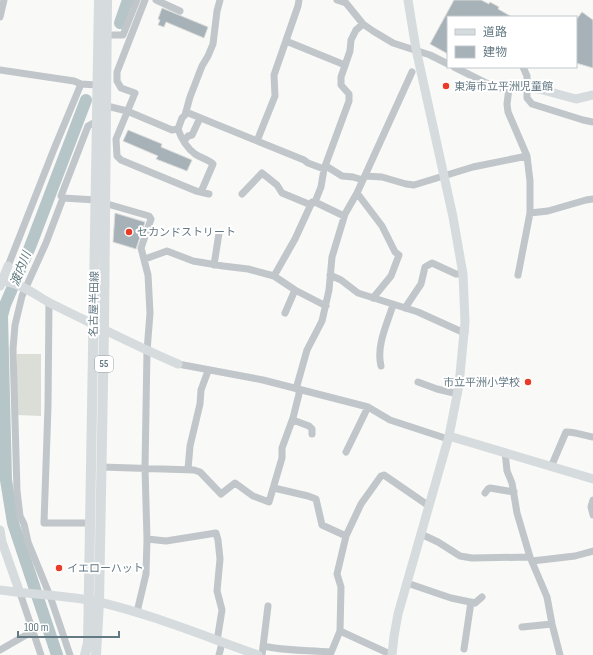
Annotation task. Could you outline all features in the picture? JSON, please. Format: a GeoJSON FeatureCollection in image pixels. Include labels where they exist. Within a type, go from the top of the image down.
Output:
{"type":"FeatureCollection","features":[{"type":"Feature","properties":{"kind":"main road","name":"名古屋半田線"},"geometry":{"type":"LineString","coordinates":[[86,655],[93,601],[101,467],[104,329],[97,121],[98,0]]}},
{"type":"Feature","properties":{"kind":"main road","name":"名古屋半田線"},"geometry":{"type":"LineString","coordinates":[[96,655],[97,644],[89,523],[94,323],[100,201],[107,106],[107,0]]}},
{"type":"Feature","properties":{"kind":"street"},"geometry":{"type":"LineString","coordinates":[[0,17],[4,0]]}},
{"type":"Feature","properties":{"kind":"street"},"geometry":{"type":"LineString","coordinates":[[106,35],[124,35],[137,0]]}},
{"type":"Feature","properties":{"kind":"street"},"geometry":{"type":"LineString","coordinates":[[145,0],[117,72],[117,81],[121,88],[135,93],[116,139],[116,153],[118,158],[196,191],[209,194]]}},
{"type":"Feature","properties":{"kind":"street"},"geometry":{"type":"LineString","coordinates":[[156,0],[180,11]]}},
{"type":"Feature","properties":{"kind":"street"},"geometry":{"type":"LineString","coordinates":[[201,192],[213,164],[209,160],[194,153],[184,141],[178,129],[186,112],[202,66],[213,44],[217,11],[220,0]]}},
{"type":"Feature","properties":{"kind":"street"},"geometry":{"type":"LineString","coordinates":[[258,141],[275,96],[274,75],[298,6],[298,0]]}},
{"type":"Feature","properties":{"kind":"street"},"geometry":{"type":"LineString","coordinates":[[337,0],[346,3],[363,24],[393,43],[416,49],[447,64]]}},
{"type":"Feature","properties":{"kind":"street"},"geometry":{"type":"LineString","coordinates":[[340,631],[392,655],[398,614],[449,438],[458,394],[465,332],[463,274],[416,49],[408,0]]}},
{"type":"Feature","properties":{"kind":"street"},"geometry":{"type":"LineString","coordinates":[[274,276],[295,239],[320,187],[325,167],[349,101],[349,94],[341,85],[341,77],[350,51],[351,40],[356,30],[363,24]]}},
{"type":"Feature","properties":{"kind":"street"},"geometry":{"type":"LineString","coordinates":[[286,41],[345,65]]}},
{"type":"Feature","properties":{"kind":"street"},"geometry":{"type":"LineString","coordinates":[[456,68],[487,85],[497,88],[538,89],[576,99],[593,95]]}},
{"type":"Feature","properties":{"kind":"street"},"geometry":{"type":"LineString","coordinates":[[523,68],[527,76],[527,98],[532,104],[593,122]]}},
{"type":"Feature","properties":{"kind":"street"},"geometry":{"type":"LineString","coordinates":[[0,70],[74,81],[82,84],[97,85]]}},
{"type":"Feature","properties":{"kind":"street"},"geometry":{"type":"LineString","coordinates":[[101,467],[188,469],[200,472],[221,494],[235,483],[253,496],[269,502],[282,458],[282,448],[293,420],[304,359],[322,321],[326,306],[332,258],[344,216],[357,193],[412,72]]}},
{"type":"Feature","properties":{"kind":"street"},"geometry":{"type":"LineString","coordinates":[[82,84],[54,149],[2,283],[25,288],[49,302],[94,323],[147,351],[178,364],[208,371],[263,380],[368,407],[390,420],[593,479]]}},
{"type":"Feature","properties":{"kind":"street"},"geometry":{"type":"LineString","coordinates":[[509,88],[507,104],[508,112],[527,156],[530,181],[530,213],[518,275]]}},
{"type":"Feature","properties":{"kind":"street"},"geometry":{"type":"LineString","coordinates":[[107,106],[127,111],[172,130],[178,129]]}},
{"type":"Feature","properties":{"kind":"street"},"geometry":{"type":"LineString","coordinates":[[186,112],[304,160],[308,163],[325,167],[342,176],[364,178],[382,177],[410,185],[443,177],[473,167],[527,156]]}},
{"type":"Feature","properties":{"kind":"street"},"geometry":{"type":"LineString","coordinates":[[184,141],[188,136],[192,135],[200,118]]}},
{"type":"Feature","properties":{"kind":"street"},"geometry":{"type":"LineString","coordinates":[[70,655],[47,595],[20,516],[13,349],[15,324],[22,296],[63,198],[61,196],[88,126],[97,121]]}},
{"type":"Feature","properties":{"kind":"street"},"geometry":{"type":"LineString","coordinates":[[242,194],[262,173],[277,185],[282,193],[313,203],[344,216]]}},
{"type":"Feature","properties":{"kind":"street"},"geometry":{"type":"LineString","coordinates":[[357,193],[382,226],[398,255],[391,276],[373,298]]}},
{"type":"Feature","properties":{"kind":"street"},"geometry":{"type":"LineString","coordinates":[[63,198],[100,201],[149,216],[151,219],[141,248],[148,274],[150,313],[147,351],[145,468],[147,539],[146,574],[137,612]]}},
{"type":"Feature","properties":{"kind":"street"},"geometry":{"type":"LineString","coordinates":[[530,213],[548,211],[593,199]]}},
{"type":"Feature","properties":{"kind":"street"},"geometry":{"type":"LineString","coordinates":[[214,265],[219,233]]}},
{"type":"Feature","properties":{"kind":"street"},"geometry":{"type":"LineString","coordinates":[[145,259],[167,251],[193,261],[248,269],[274,276],[326,306]]}},
{"type":"Feature","properties":{"kind":"street"},"geometry":{"type":"LineString","coordinates":[[405,308],[421,284],[425,268],[432,263],[456,274],[463,274]]}},
{"type":"Feature","properties":{"kind":"street"},"geometry":{"type":"LineString","coordinates":[[330,275],[341,280],[358,293],[418,312],[465,332]]}},
{"type":"Feature","properties":{"kind":"street"},"geometry":{"type":"LineString","coordinates":[[285,313],[296,290]]}},
{"type":"Feature","properties":{"kind":"street"},"geometry":{"type":"LineString","coordinates":[[49,302],[48,406],[44,523],[89,523]]}},
{"type":"Feature","properties":{"kind":"street"},"geometry":{"type":"LineString","coordinates":[[380,366],[379,358],[381,341],[393,304]]}},
{"type":"Feature","properties":{"kind":"street"},"geometry":{"type":"LineString","coordinates":[[188,469],[190,446],[200,404],[201,390],[208,371]]}},
{"type":"Feature","properties":{"kind":"street"},"geometry":{"type":"LineString","coordinates":[[418,382],[437,389],[458,394]]}},
{"type":"Feature","properties":{"kind":"street"},"geometry":{"type":"LineString","coordinates":[[346,452],[368,407]]}},
{"type":"Feature","properties":{"kind":"street"},"geometry":{"type":"LineString","coordinates":[[293,420],[310,426],[312,429],[312,434]]}},
{"type":"Feature","properties":{"kind":"street"},"geometry":{"type":"LineString","coordinates":[[551,467],[566,432],[569,431],[593,437]]}},
{"type":"Feature","properties":{"kind":"street"},"geometry":{"type":"LineString","coordinates":[[504,452],[507,472],[514,492],[517,513],[531,559],[545,591],[560,655]]}},
{"type":"Feature","properties":{"kind":"street"},"geometry":{"type":"LineString","coordinates":[[263,646],[280,649],[310,650],[330,654],[340,631],[341,587],[337,574],[346,536],[361,504],[381,476],[387,476],[429,506]]}},
{"type":"Feature","properties":{"kind":"street"},"geometry":{"type":"LineString","coordinates":[[274,488],[316,499],[322,525],[346,536]]}},
{"type":"Feature","properties":{"kind":"street"},"geometry":{"type":"LineString","coordinates":[[485,493],[488,488],[514,492]]}},
{"type":"Feature","properties":{"kind":"street"},"geometry":{"type":"LineString","coordinates":[[593,500],[591,507],[593,515]]}},
{"type":"Feature","properties":{"kind":"street"},"geometry":{"type":"LineString","coordinates":[[0,530],[2,542],[22,593],[42,655]]}},
{"type":"Feature","properties":{"kind":"street"},"geometry":{"type":"LineString","coordinates":[[147,539],[166,541],[216,533],[220,559],[217,591],[222,610],[219,655]]}},
{"type":"Feature","properties":{"kind":"street"},"geometry":{"type":"LineString","coordinates":[[421,534],[438,542],[460,556],[472,558],[531,559],[575,556],[593,551]]}},
{"type":"Feature","properties":{"kind":"street"},"geometry":{"type":"LineString","coordinates":[[407,583],[430,592],[475,603],[482,597]]}},
{"type":"Feature","properties":{"kind":"street"},"geometry":{"type":"LineString","coordinates":[[0,590],[93,601],[137,612],[258,655]]}},
{"type":"Feature","properties":{"kind":"street"},"geometry":{"type":"LineString","coordinates":[[464,649],[471,602]]}},
{"type":"Feature","properties":{"kind":"street"},"geometry":{"type":"LineString","coordinates":[[262,655],[268,606]]}},
{"type":"Feature","properties":{"kind":"street"},"geometry":{"type":"LineString","coordinates":[[522,627],[552,624]]}},
{"type":"Feature","properties":{"kind":"street"},"geometry":{"type":"LineString","coordinates":[[0,650],[33,631]]}},
{"type":"Feature","properties":{"kind":"shaded area"},"geometry":{"type":"Polygon","coordinates":[[[17,354],[41,354],[41,416],[17,415],[17,354]]]}},
{"type":"Feature","properties":{"kind":"building"},"geometry":{"type":"Polygon","coordinates":[[[454,0],[481,0],[489,4],[490,2],[499,7],[498,9],[510,16],[447,16],[447,53],[430,44],[454,0]]]}},
{"type":"Feature","properties":{"kind":"building"},"geometry":{"type":"Polygon","coordinates":[[[162,8],[208,27],[204,38],[166,22],[164,27],[158,25],[160,20],[158,19],[162,8]]]}},
{"type":"Feature","properties":{"kind":"building"},"geometry":{"type":"Polygon","coordinates":[[[582,12],[593,20],[593,68],[577,63],[577,19],[582,12]]]}},
{"type":"Feature","properties":{"kind":"building"},"geometry":{"type":"Polygon","coordinates":[[[128,130],[162,144],[161,147],[192,160],[187,171],[156,159],[158,156],[123,141],[128,130]]]}},
{"type":"Feature","properties":{"kind":"building","name":"セカンドストリート"},"geometry":{"type":"Polygon","coordinates":[[[115,213],[145,222],[136,249],[113,242],[115,213]]]}},
{"type":"Feature","properties":{"kind":"waterway","name":"渡内川"},"geometry":{"type":"LineString","coordinates":[[120,23],[128,0]]}},
{"type":"Feature","properties":{"kind":"waterway","name":"渡内川"},"geometry":{"type":"LineString","coordinates":[[57,655],[13,523],[6,480],[2,316],[86,100]]}},
{"type":"Feature","properties":{"kind":"place","name":"東海市立平洲児童館"},"geometry":{"type":"Point","coordinates":[446,86]}},
{"type":"Feature","properties":{"kind":"place","name":"セカンドストリート"},"geometry":{"type":"Point","coordinates":[129,232]}},
{"type":"Feature","properties":{"kind":"place","name":"市立平洲小学校"},"geometry":{"type":"Point","coordinates":[528,382]}},
{"type":"Feature","properties":{"kind":"place","name":"イエローハット"},"geometry":{"type":"Point","coordinates":[59,568]}}]}
